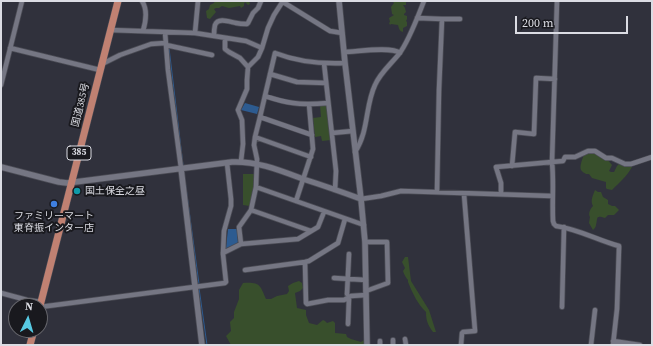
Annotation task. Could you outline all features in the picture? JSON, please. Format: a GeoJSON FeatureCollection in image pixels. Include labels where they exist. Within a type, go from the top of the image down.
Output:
{"type":"FeatureCollection","features":[{"type":"Feature","properties":{"kind":"highway","name":"国道385号"},"geometry":{"type":"LineString","coordinates":[[42,298],[118,1]]}},
{"type":"Feature","properties":{"kind":"street"},"geometry":{"type":"LineString","coordinates":[[1,85],[22,1]]}},
{"type":"Feature","properties":{"kind":"street"},"geometry":{"type":"LineString","coordinates":[[142,1],[145,7],[146,17],[143,31]]}},
{"type":"Feature","properties":{"kind":"street"},"geometry":{"type":"LineString","coordinates":[[195,33],[198,1]]}},
{"type":"Feature","properties":{"kind":"street"},"geometry":{"type":"LineString","coordinates":[[214,36],[215,23],[218,21],[226,20],[235,23],[248,23],[261,1]]}},
{"type":"Feature","properties":{"kind":"street"},"geometry":{"type":"LineString","coordinates":[[241,162],[243,144],[242,120],[238,106],[247,89],[248,67],[258,57],[264,44],[268,28],[283,1],[330,31],[342,33]]}},
{"type":"Feature","properties":{"kind":"street"},"geometry":{"type":"LineString","coordinates":[[339,1],[364,226],[367,345]]}},
{"type":"Feature","properties":{"kind":"street"},"geometry":{"type":"LineString","coordinates":[[355,152],[360,146],[366,123],[371,93],[375,83],[400,53],[424,1]]}},
{"type":"Feature","properties":{"kind":"street"},"geometry":{"type":"LineString","coordinates":[[556,1],[552,162],[554,175],[552,196],[554,224],[556,226],[573,229],[619,246],[617,309],[613,343],[640,345]]}},
{"type":"Feature","properties":{"kind":"street"},"geometry":{"type":"LineString","coordinates":[[417,18],[460,19]]}},
{"type":"Feature","properties":{"kind":"street"},"geometry":{"type":"LineString","coordinates":[[438,192],[439,90],[442,19]]}},
{"type":"Feature","properties":{"kind":"street"},"geometry":{"type":"LineString","coordinates":[[110,30],[195,33],[225,39],[246,41],[262,48]]}},
{"type":"Feature","properties":{"kind":"street"},"geometry":{"type":"LineString","coordinates":[[164,32],[202,345]]}},
{"type":"Feature","properties":{"kind":"street"},"geometry":{"type":"LineString","coordinates":[[225,39],[226,49],[240,58],[248,67]]}},
{"type":"Feature","properties":{"kind":"street"},"geometry":{"type":"LineString","coordinates":[[10,48],[101,67],[120,54],[151,44],[166,44],[212,55]]}},
{"type":"Feature","properties":{"kind":"street"},"geometry":{"type":"LineString","coordinates":[[344,52],[386,50],[400,53]]}},
{"type":"Feature","properties":{"kind":"street"},"geometry":{"type":"LineString","coordinates":[[240,244],[239,227],[251,210],[256,187],[257,158],[254,145],[255,137],[275,53],[292,59],[324,63],[345,63]]}},
{"type":"Feature","properties":{"kind":"street"},"geometry":{"type":"LineString","coordinates":[[324,63],[336,171],[335,190]]}},
{"type":"Feature","properties":{"kind":"street"},"geometry":{"type":"LineString","coordinates":[[270,74],[297,82],[326,83]]}},
{"type":"Feature","properties":{"kind":"street"},"geometry":{"type":"LineString","coordinates":[[512,166],[515,132],[534,134],[536,78],[554,78]]}},
{"type":"Feature","properties":{"kind":"street"},"geometry":{"type":"LineString","coordinates":[[265,96],[294,103],[328,103]]}},
{"type":"Feature","properties":{"kind":"street"},"geometry":{"type":"LineString","coordinates":[[296,201],[311,157],[313,145],[309,104]]}},
{"type":"Feature","properties":{"kind":"street"},"geometry":{"type":"LineString","coordinates":[[260,117],[312,135]]}},
{"type":"Feature","properties":{"kind":"street"},"geometry":{"type":"LineString","coordinates":[[332,133],[353,131]]}},
{"type":"Feature","properties":{"kind":"street"},"geometry":{"type":"LineString","coordinates":[[255,137],[311,157]]}},
{"type":"Feature","properties":{"kind":"street"},"geometry":{"type":"LineString","coordinates":[[501,194],[502,183],[496,167],[563,161],[565,157],[575,157],[588,151],[595,151],[606,158],[612,158],[626,164],[638,163],[652,157]]}},
{"type":"Feature","properties":{"kind":"street"},"geometry":{"type":"LineString","coordinates":[[1,168],[67,183],[181,168],[241,162],[256,163],[361,199],[401,191],[552,196]]}},
{"type":"Feature","properties":{"kind":"street"},"geometry":{"type":"LineString","coordinates":[[48,304],[195,288],[225,283],[223,253],[224,231],[231,206],[227,163]]}},
{"type":"Feature","properties":{"kind":"street"},"geometry":{"type":"LineString","coordinates":[[256,187],[364,226]]}},
{"type":"Feature","properties":{"kind":"street"},"geometry":{"type":"LineString","coordinates":[[461,345],[463,332],[475,331],[464,194]]}},
{"type":"Feature","properties":{"kind":"street"},"geometry":{"type":"LineString","coordinates":[[251,210],[312,231]]}},
{"type":"Feature","properties":{"kind":"street"},"geometry":{"type":"LineString","coordinates":[[223,253],[240,244],[298,240],[318,228],[324,212]]}},
{"type":"Feature","properties":{"kind":"street"},"geometry":{"type":"LineString","coordinates":[[245,270],[305,262],[338,243],[345,219]]}},
{"type":"Feature","properties":{"kind":"street"},"geometry":{"type":"LineString","coordinates":[[562,307],[564,227]]}},
{"type":"Feature","properties":{"kind":"street"},"geometry":{"type":"LineString","coordinates":[[305,262],[307,304],[328,300],[344,300],[348,296],[366,293],[388,283],[387,242],[365,242]]}},
{"type":"Feature","properties":{"kind":"street"},"geometry":{"type":"LineString","coordinates":[[348,324],[349,254]]}},
{"type":"Feature","properties":{"kind":"street"},"geometry":{"type":"LineString","coordinates":[[334,278],[366,280]]}},
{"type":"Feature","properties":{"kind":"street"},"geometry":{"type":"LineString","coordinates":[[1,293],[20,298]]}},
{"type":"Feature","properties":{"kind":"street"},"geometry":{"type":"LineString","coordinates":[[591,345],[595,310]]}},
{"type":"Feature","properties":{"kind":"street"},"geometry":{"type":"LineString","coordinates":[[405,339],[406,345]]}},
{"type":"Feature","properties":{"kind":"green space"},"geometry":{"type":"Polygon","coordinates":[[[215,1],[249,1],[250,4],[248,5],[245,2],[244,6],[241,8],[240,6],[229,8],[222,6],[214,9],[216,12],[210,19],[207,18],[206,11],[215,1]]]}},
{"type":"Feature","properties":{"kind":"green space"},"geometry":{"type":"Polygon","coordinates":[[[382,1],[407,1],[406,5],[403,5],[406,12],[404,15],[407,16],[407,26],[403,28],[403,32],[400,30],[398,25],[390,25],[389,23],[389,18],[394,15],[392,14],[391,7],[394,3],[382,1]]]}},
{"type":"Feature","properties":{"kind":"green space"},"geometry":{"type":"Polygon","coordinates":[[[325,104],[327,106],[331,140],[322,141],[321,136],[315,137],[313,118],[321,117],[320,105],[325,104]]]}},
{"type":"Feature","properties":{"kind":"green space"},"geometry":{"type":"Polygon","coordinates":[[[585,153],[597,154],[607,159],[612,165],[609,171],[611,172],[614,172],[619,164],[632,167],[612,190],[607,189],[606,182],[592,178],[589,174],[586,174],[581,170],[582,159],[585,153]]]}},
{"type":"Feature","properties":{"kind":"green space"},"geometry":{"type":"Polygon","coordinates":[[[243,174],[254,174],[254,187],[250,206],[243,205],[243,174]]]}},
{"type":"Feature","properties":{"kind":"green space"},"geometry":{"type":"Polygon","coordinates":[[[595,190],[601,192],[603,197],[608,200],[608,204],[615,206],[619,210],[614,215],[608,215],[605,218],[598,217],[596,226],[593,230],[589,223],[589,214],[593,206],[592,200],[595,190]]]}},
{"type":"Feature","properties":{"kind":"green space"},"geometry":{"type":"Polygon","coordinates":[[[405,257],[408,257],[411,281],[429,310],[436,332],[433,332],[430,327],[426,312],[420,306],[403,271],[405,268],[402,262],[405,257]]]}},
{"type":"Feature","properties":{"kind":"green space"},"geometry":{"type":"Polygon","coordinates":[[[299,281],[302,283],[303,288],[295,293],[297,308],[306,310],[309,323],[317,325],[323,320],[327,323],[333,321],[335,323],[335,333],[346,334],[347,337],[361,342],[364,340],[365,345],[231,345],[226,336],[231,331],[230,322],[234,318],[234,312],[239,299],[239,290],[243,283],[253,283],[259,285],[266,299],[271,299],[287,294],[289,291],[288,286],[299,281]]]}},
{"type":"Feature","properties":{"kind":"water"},"geometry":{"type":"Polygon","coordinates":[[[245,103],[259,107],[257,114],[241,110],[245,103]]]}},
{"type":"Feature","properties":{"kind":"water"},"geometry":{"type":"Polygon","coordinates":[[[228,229],[237,229],[238,242],[237,244],[226,248],[228,229]]]}},
{"type":"Feature","properties":{"kind":"waterway"},"geometry":{"type":"LineString","coordinates":[[169,48],[183,165]]}},
{"type":"Feature","properties":{"kind":"waterway"},"geometry":{"type":"LineString","coordinates":[[184,173],[199,284]]}},
{"type":"Feature","properties":{"kind":"waterway"},"geometry":{"type":"LineString","coordinates":[[199,288],[207,345]]}},
{"type":"Feature","properties":{"kind":"place","name":"国土保全之昼"},"geometry":{"type":"Point","coordinates":[77,191]}},
{"type":"Feature","properties":{"kind":"place","name":"ファミリーマート 東脊振インター店"},"geometry":{"type":"Point","coordinates":[54,204]}}]}
